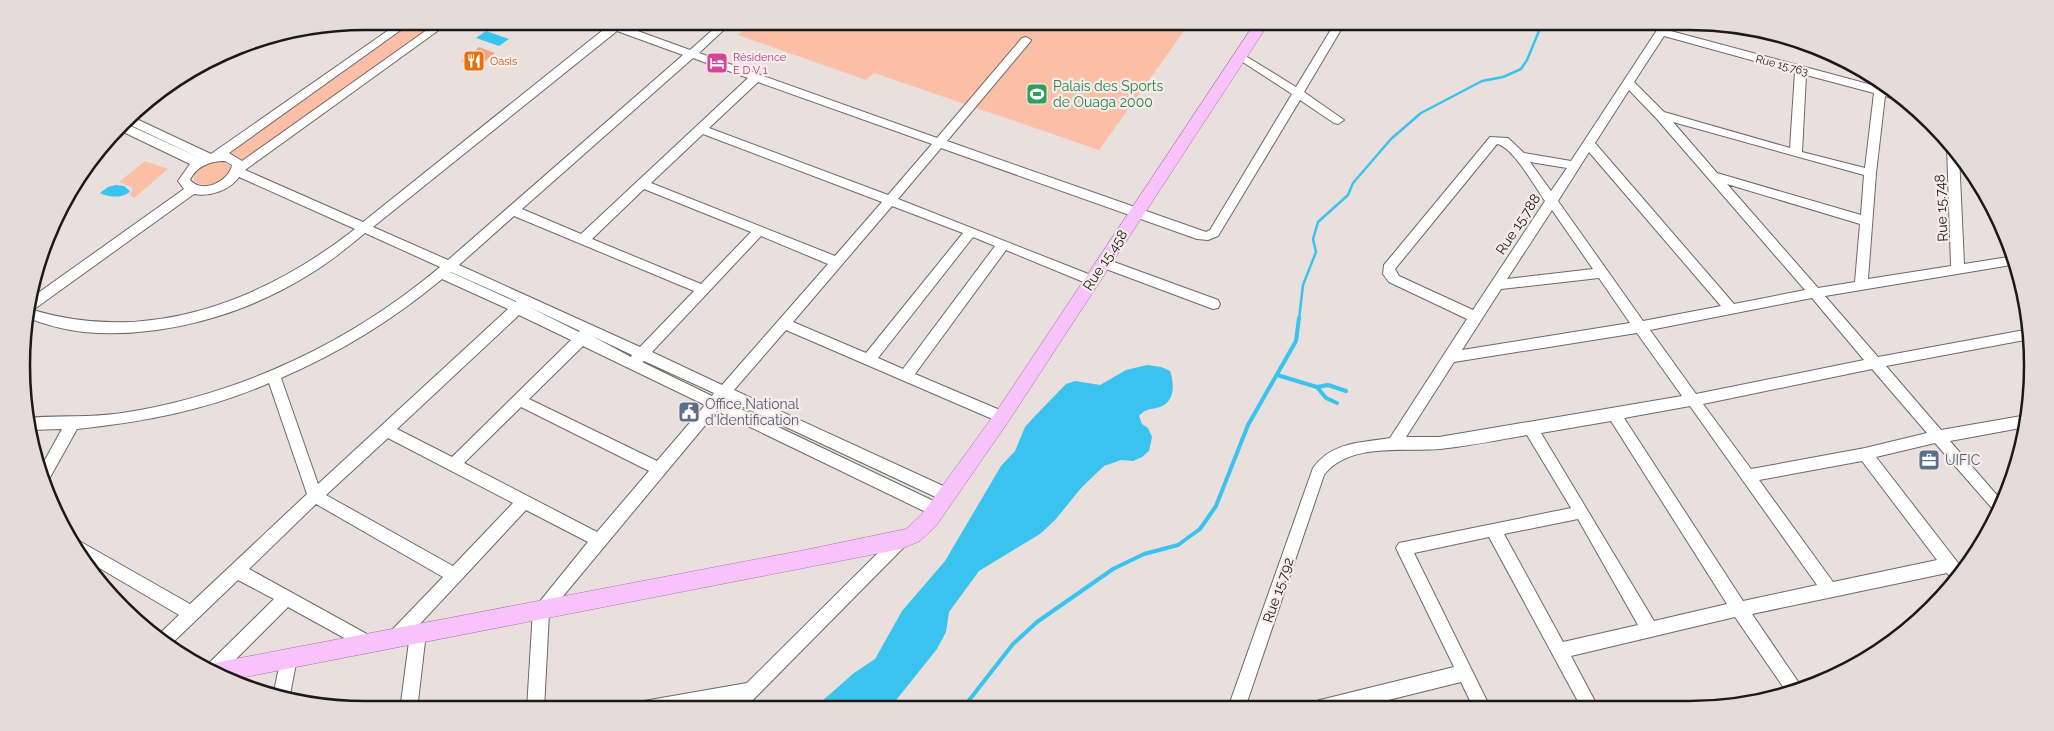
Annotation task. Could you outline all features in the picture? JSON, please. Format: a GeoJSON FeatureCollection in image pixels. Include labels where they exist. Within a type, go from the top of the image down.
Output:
{"type":"FeatureCollection","features":[{"type":"Feature","properties":{"kind":"main road","name":"Rue 15.458"},"geometry":{"type":"LineString","coordinates":[[901,540],[921,528],[942,502],[1002,417],[1257,30]]}},
{"type":"Feature","properties":{"kind":"main road"},"geometry":{"type":"LineString","coordinates":[[227,670],[901,540]]}},
{"type":"Feature","properties":{"kind":"street"},"geometry":{"type":"LineString","coordinates":[[189,188],[184,181],[186,175],[199,163],[212,158],[396,30]]}},
{"type":"Feature","properties":{"kind":"street"},"geometry":{"type":"LineString","coordinates":[[38,290],[189,188],[212,189],[434,30]]}},
{"type":"Feature","properties":{"kind":"street"},"geometry":{"type":"LineString","coordinates":[[34,314],[50,320],[86,327],[154,324],[189,318],[238,303],[273,288],[318,263],[362,230],[611,30]]}},
{"type":"Feature","properties":{"kind":"street"},"geometry":{"type":"LineString","coordinates":[[623,30],[1201,236],[1208,236],[1214,233],[1336,30]]}},
{"type":"Feature","properties":{"kind":"street"},"geometry":{"type":"LineString","coordinates":[[35,424],[72,425],[121,419],[193,404],[273,376],[338,344],[381,318],[444,270],[718,30]]}},
{"type":"Feature","properties":{"kind":"street","name":"Rue 15.788"},"geometry":{"type":"LineString","coordinates":[[1394,443],[1663,30]]}},
{"type":"Feature","properties":{"kind":"street","name":"Rue 15.763"},"geometry":{"type":"LineString","coordinates":[[1674,30],[1801,70],[1880,91]]}},
{"type":"Feature","properties":{"kind":"street"},"geometry":{"type":"LineString","coordinates":[[536,701],[541,610],[598,540],[1026,40]]}},
{"type":"Feature","properties":{"kind":"street"},"geometry":{"type":"LineString","coordinates":[[1240,57],[1298,92],[1338,120]]}},
{"type":"Feature","properties":{"kind":"street"},"geometry":{"type":"LineString","coordinates":[[1796,154],[1801,70]]}},
{"type":"Feature","properties":{"kind":"street"},"geometry":{"type":"LineString","coordinates":[[583,240],[755,78]]}},
{"type":"Feature","properties":{"kind":"street"},"geometry":{"type":"LineString","coordinates":[[1628,82],[1660,115],[1994,502]]}},
{"type":"Feature","properties":{"kind":"street"},"geometry":{"type":"LineString","coordinates":[[1861,286],[1870,173],[1880,91]]}},
{"type":"Feature","properties":{"kind":"street"},"geometry":{"type":"LineString","coordinates":[[1660,115],[1870,173]]}},
{"type":"Feature","properties":{"kind":"street"},"geometry":{"type":"LineString","coordinates":[[135,122],[212,158],[228,157],[234,160],[238,164],[236,173]]}},
{"type":"Feature","properties":{"kind":"street"},"geometry":{"type":"LineString","coordinates":[[127,129],[199,163]]}},
{"type":"Feature","properties":{"kind":"street"},"geometry":{"type":"LineString","coordinates":[[701,129],[1004,244],[1091,280]]}},
{"type":"Feature","properties":{"kind":"street"},"geometry":{"type":"LineString","coordinates":[[1475,317],[1394,279],[1389,274],[1389,268],[1494,140],[1504,141],[1520,156],[1550,202],[1830,590]]}},
{"type":"Feature","properties":{"kind":"street"},"geometry":{"type":"LineString","coordinates":[[1588,143],[1732,310]]}},
{"type":"Feature","properties":{"kind":"street"},"geometry":{"type":"LineString","coordinates":[[1520,156],[1574,165]]}},
{"type":"Feature","properties":{"kind":"street","name":"Rue 15.748"},"geometry":{"type":"LineString","coordinates":[[1954,159],[1958,268]]}},
{"type":"Feature","properties":{"kind":"street"},"geometry":{"type":"LineString","coordinates":[[236,173],[362,230],[444,270],[522,304],[942,502]]}},
{"type":"Feature","properties":{"kind":"street"},"geometry":{"type":"LineString","coordinates":[[1710,174],[1866,221]]}},
{"type":"Feature","properties":{"kind":"street"},"geometry":{"type":"LineString","coordinates":[[643,184],[837,262]]}},
{"type":"Feature","properties":{"kind":"street"},"geometry":{"type":"LineString","coordinates":[[36,301],[189,188]]}},
{"type":"Feature","properties":{"kind":"street"},"geometry":{"type":"LineString","coordinates":[[512,210],[703,290]]}},
{"type":"Feature","properties":{"kind":"street"},"geometry":{"type":"LineString","coordinates":[[637,358],[760,230]]}},
{"type":"Feature","properties":{"kind":"street"},"geometry":{"type":"LineString","coordinates":[[869,359],[970,231]]}},
{"type":"Feature","properties":{"kind":"street"},"geometry":{"type":"LineString","coordinates":[[906,375],[1004,244]]}},
{"type":"Feature","properties":{"kind":"street"},"geometry":{"type":"LineString","coordinates":[[1449,357],[1640,327],[1814,293],[2007,261]]}},
{"type":"Feature","properties":{"kind":"street"},"geometry":{"type":"LineString","coordinates":[[1103,263],[1214,304]]}},
{"type":"Feature","properties":{"kind":"street"},"geometry":{"type":"LineString","coordinates":[[1496,284],[1601,273]]}},
{"type":"Feature","properties":{"kind":"street"},"geometry":{"type":"LineString","coordinates":[[168,637],[315,496],[522,304]]}},
{"type":"Feature","properties":{"kind":"street"},"geometry":{"type":"LineString","coordinates":[[784,324],[1002,417]]}},
{"type":"Feature","properties":{"kind":"street"},"geometry":{"type":"LineString","coordinates":[[453,465],[585,335]]}},
{"type":"Feature","properties":{"kind":"street"},"geometry":{"type":"LineString","coordinates":[[1394,443],[1439,443],[1531,429],[1694,400],[1875,362],[2022,335]]}},
{"type":"Feature","properties":{"kind":"street"},"geometry":{"type":"LineString","coordinates":[[273,376],[315,496],[454,575]]}},
{"type":"Feature","properties":{"kind":"street"},"geometry":{"type":"LineString","coordinates":[[518,400],[659,469]]}},
{"type":"Feature","properties":{"kind":"street"},"geometry":{"type":"LineString","coordinates":[[1614,414],[1739,609],[1792,684]]}},
{"type":"Feature","properties":{"kind":"street"},"geometry":{"type":"LineString","coordinates":[[47,470],[72,425]]}},
{"type":"Feature","properties":{"kind":"street"},"geometry":{"type":"LineString","coordinates":[[1748,476],[1865,454],[1937,437],[2019,425]]}},
{"type":"Feature","properties":{"kind":"street"},"geometry":{"type":"LineString","coordinates":[[1531,429],[1582,512],[1650,630]]}},
{"type":"Feature","properties":{"kind":"street"},"geometry":{"type":"LineString","coordinates":[[386,430],[598,540]]}},
{"type":"Feature","properties":{"kind":"street","name":"Rue 15.792"},"geometry":{"type":"LineString","coordinates":[[1238,701],[1318,472],[1327,460],[1342,452],[1394,443]]}},
{"type":"Feature","properties":{"kind":"street"},"geometry":{"type":"LineString","coordinates":[[1559,651],[1830,590],[1952,569],[1865,454]]}},
{"type":"Feature","properties":{"kind":"street"},"geometry":{"type":"LineString","coordinates":[[396,637],[524,502]]}},
{"type":"Feature","properties":{"kind":"street"},"geometry":{"type":"LineString","coordinates":[[1479,701],[1404,548],[1582,512]]}},
{"type":"Feature","properties":{"kind":"street"},"geometry":{"type":"LineString","coordinates":[[1494,531],[1587,701]]}},
{"type":"Feature","properties":{"kind":"street"},"geometry":{"type":"LineString","coordinates":[[740,701],[901,540]]}},
{"type":"Feature","properties":{"kind":"street"},"geometry":{"type":"LineString","coordinates":[[88,553],[192,614]]}},
{"type":"Feature","properties":{"kind":"street"},"geometry":{"type":"LineString","coordinates":[[237,572],[368,642]]}},
{"type":"Feature","properties":{"kind":"street"},"geometry":{"type":"LineString","coordinates":[[218,666],[286,598]]}},
{"type":"Feature","properties":{"kind":"street"},"geometry":{"type":"LineString","coordinates":[[409,701],[418,633]]}},
{"type":"Feature","properties":{"kind":"street"},"geometry":{"type":"LineString","coordinates":[[283,691],[289,658]]}},
{"type":"Feature","properties":{"kind":"street"},"geometry":{"type":"LineString","coordinates":[[1349,701],[1464,673]]}},
{"type":"Feature","properties":{"kind":"street"},"geometry":{"type":"LineString","coordinates":[[689,701],[751,690]]}},
{"type":"Feature","properties":{"kind":"shaded area"},"geometry":{"type":"Polygon","coordinates":[[[398,30],[427,30],[244,160],[224,152],[398,30]]]}},
{"type":"Feature","properties":{"kind":"shaded area","name":"Palais des Sports de Ouaga 2000"},"geometry":{"type":"Polygon","coordinates":[[[744,30],[1185,30],[1099,150],[874,73],[866,80],[738,35],[744,30]]]}},
{"type":"Feature","properties":{"kind":"shaded area"},"geometry":{"type":"Polygon","coordinates":[[[145,161],[168,169],[134,198],[130,195],[133,188],[119,182],[145,161]]]}},
{"type":"Feature","properties":{"kind":"shaded area"},"geometry":{"type":"Polygon","coordinates":[[[215,162],[224,162],[230,166],[231,170],[220,181],[204,185],[194,181],[194,175],[203,166],[215,162]]]}},
{"type":"Feature","properties":{"kind":"water"},"geometry":{"type":"Polygon","coordinates":[[[486,31],[509,39],[499,46],[476,38],[486,31]]]}},
{"type":"Feature","properties":{"kind":"water"},"geometry":{"type":"Polygon","coordinates":[[[124,186],[130,191],[124,195],[115,196],[100,193],[108,187],[124,186]]]}},
{"type":"Feature","properties":{"kind":"water"},"geometry":{"type":"Polygon","coordinates":[[[1147,365],[1161,367],[1170,371],[1173,385],[1172,394],[1168,402],[1160,407],[1145,411],[1139,416],[1142,424],[1148,428],[1152,437],[1149,451],[1133,461],[1121,460],[1104,466],[1082,487],[1055,520],[1040,534],[979,571],[949,612],[946,632],[937,649],[895,701],[822,701],[854,673],[875,659],[902,611],[945,561],[1001,466],[1015,451],[1025,427],[1035,416],[1066,384],[1075,381],[1100,385],[1126,370],[1147,365]]]}},
{"type":"Feature","properties":{"kind":"building","name":"Oasis"},"geometry":{"type":"Polygon","coordinates":[[[479,47],[495,53],[478,67],[461,61],[479,47]]]}},
{"type":"Feature","properties":{"kind":"waterway"},"geometry":{"type":"LineString","coordinates":[[1299,319],[1303,285],[1316,252],[1313,239],[1318,222],[1348,195],[1353,183],[1391,139],[1421,113],[1482,81],[1503,77],[1521,69],[1527,60],[1539,30]]}},
{"type":"Feature","properties":{"kind":"waterway"},"geometry":{"type":"LineString","coordinates":[[968,701],[1013,644],[1037,622],[1113,569],[1144,554],[1178,545],[1200,529],[1216,506],[1248,425],[1296,341],[1299,318]]}},
{"type":"Feature","properties":{"kind":"waterway"},"geometry":{"type":"LineString","coordinates":[[1277,375],[1317,387]]}},
{"type":"Feature","properties":{"kind":"waterway"},"geometry":{"type":"LineString","coordinates":[[1317,387],[1328,385],[1346,391]]}},
{"type":"Feature","properties":{"kind":"waterway"},"geometry":{"type":"LineString","coordinates":[[1317,387],[1326,398],[1337,403]]}},
{"type":"Feature","properties":{"kind":"place","name":"Oasis"},"geometry":{"type":"Point","coordinates":[474,61]}},
{"type":"Feature","properties":{"kind":"place","name":"Résidence E D V 1"},"geometry":{"type":"Point","coordinates":[717,63]}},
{"type":"Feature","properties":{"kind":"place","name":"Palais des Sports de Ouaga 2000"},"geometry":{"type":"Point","coordinates":[1037,94]}},
{"type":"Feature","properties":{"kind":"place","name":"Office National d'Identification"},"geometry":{"type":"Point","coordinates":[689,412]}},
{"type":"Feature","properties":{"kind":"place","name":"UIFIC"},"geometry":{"type":"Point","coordinates":[1929,460]}}]}
